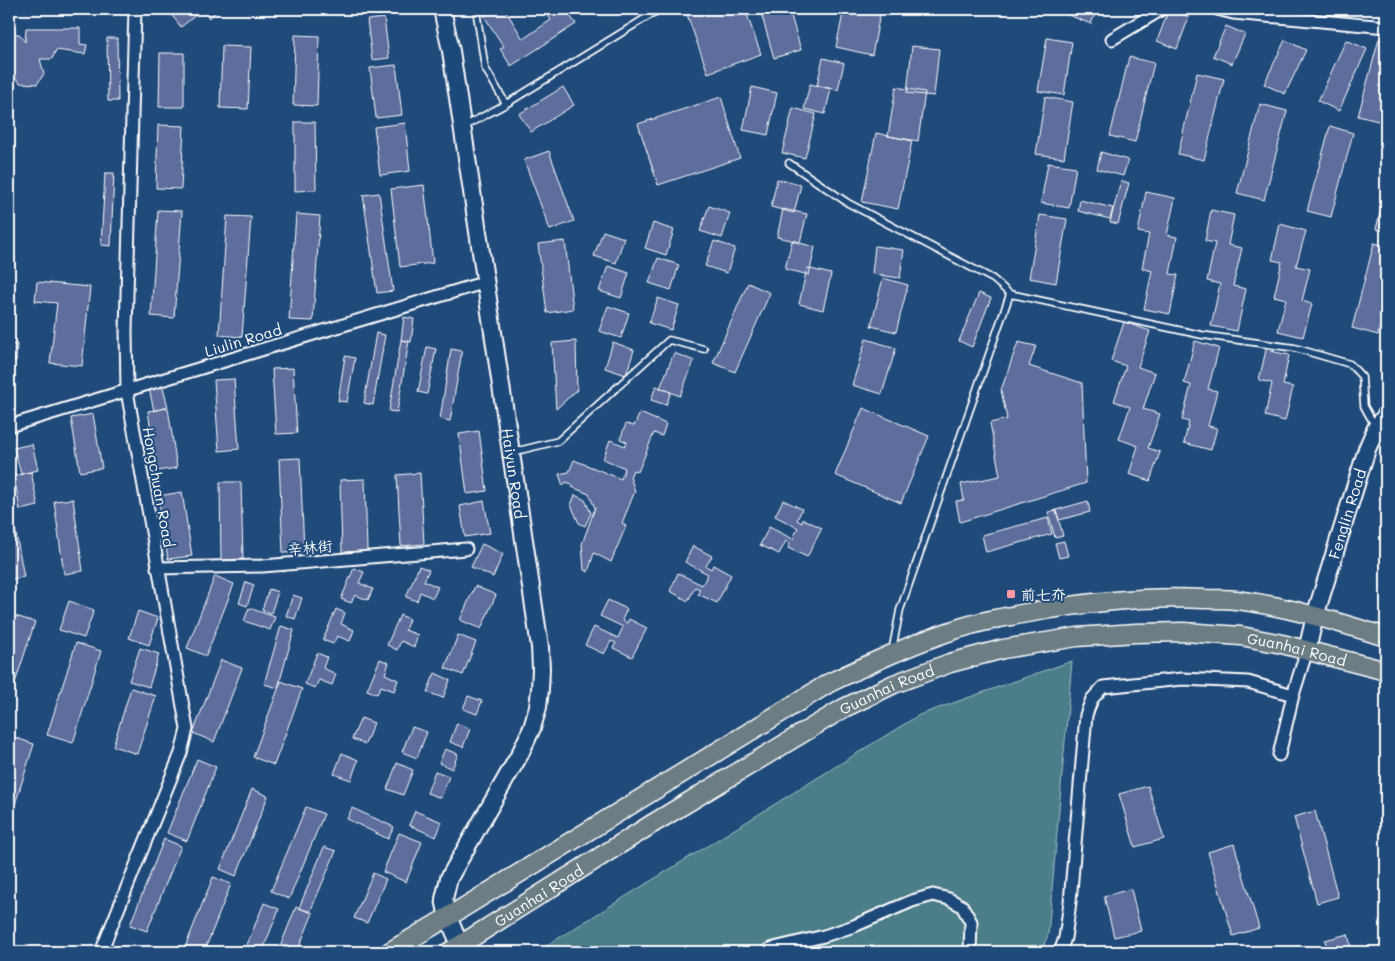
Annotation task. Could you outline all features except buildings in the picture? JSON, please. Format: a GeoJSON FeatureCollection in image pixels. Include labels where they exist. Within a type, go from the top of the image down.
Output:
{"type":"FeatureCollection","features":[{"type":"Feature","properties":{"kind":"main road","name":"Guanhai Road"},"geometry":{"type":"LineString","coordinates":[[389,952],[829,683],[892,653],[951,631],[990,619],[1073,605],[1126,599],[1178,598],[1235,600],[1278,607],[1386,637]]}},
{"type":"Feature","properties":{"kind":"main road","name":"Guanhai Road"},"geometry":{"type":"LineString","coordinates":[[455,949],[652,824],[844,708],[894,684],[950,663],[1003,649],[1077,637],[1184,632],[1241,636],[1307,650],[1386,671]]}},
{"type":"Feature","properties":{"kind":"street","name":"Hongchuan Road"},"geometry":{"type":"LineString","coordinates":[[101,952],[181,753],[187,729],[127,391],[126,331],[135,9]]}},
{"type":"Feature","properties":{"kind":"street","name":"Haiyun Road"},"geometry":{"type":"LineString","coordinates":[[442,9],[451,51],[463,128],[540,647],[541,670],[538,707],[532,728],[520,754],[448,878],[444,899],[455,949]]}},
{"type":"Feature","properties":{"kind":"street"},"geometry":{"type":"LineString","coordinates":[[1112,39],[1162,9]]}},
{"type":"Feature","properties":{"kind":"street"},"geometry":{"type":"LineString","coordinates":[[1217,9],[1233,13],[1386,27]]}},
{"type":"Feature","properties":{"kind":"street","name":"Liulin Road"},"geometry":{"type":"LineString","coordinates":[[9,426],[486,282]]}},
{"type":"Feature","properties":{"kind":"street","name":"Fenglin Road"},"geometry":{"type":"LineString","coordinates":[[1307,650],[1315,616],[1367,449],[1381,422]]}},
{"type":"Feature","properties":{"kind":"street","name":"辛林街"},"geometry":{"type":"LineString","coordinates":[[158,568],[263,566],[466,548]]}},
{"type":"Feature","properties":{"kind":"street"},"geometry":{"type":"LineString","coordinates":[[1279,755],[1293,695],[1307,650]]}},
{"type":"Feature","properties":{"kind":"street"},"geometry":{"type":"LineString","coordinates":[[1060,952],[1065,938],[1070,902],[1086,715],[1092,699],[1103,687],[1182,680],[1248,682],[1293,695]]}},
{"type":"Feature","properties":{"kind":"street"},"geometry":{"type":"LineString","coordinates":[[766,952],[770,949],[824,936],[854,926],[933,895],[949,899],[962,906],[971,922],[970,952]]}},
{"type":"Feature","properties":{"kind":"lane"},"geometry":{"type":"LineString","coordinates":[[476,9],[485,68],[506,104]]}},
{"type":"Feature","properties":{"kind":"lane"},"geometry":{"type":"LineString","coordinates":[[463,128],[506,104],[660,9]]}},
{"type":"Feature","properties":{"kind":"lane"},"geometry":{"type":"LineString","coordinates":[[789,163],[848,203],[993,279],[1010,294],[1202,335],[1295,348],[1350,364],[1362,377],[1364,406],[1381,422]]}},
{"type":"Feature","properties":{"kind":"lane"},"geometry":{"type":"LineString","coordinates":[[892,653],[900,610],[1010,294]]}},
{"type":"Feature","properties":{"kind":"lane"},"geometry":{"type":"LineString","coordinates":[[511,453],[558,441],[669,340],[704,349]]}},
{"type":"Feature","properties":{"kind":"lane"},"geometry":{"type":"LineString","coordinates":[[907,952],[916,950],[922,952]]}},
{"type":"Feature","properties":{"kind":"green space"},"geometry":{"type":"Polygon","coordinates":[[[1072,661],[1048,935],[1041,952],[536,952],[919,715],[1072,661]]]}},
{"type":"Feature","properties":{"kind":"place","name":"前七夼"},"geometry":{"type":"Point","coordinates":[1011,594]}}]}
